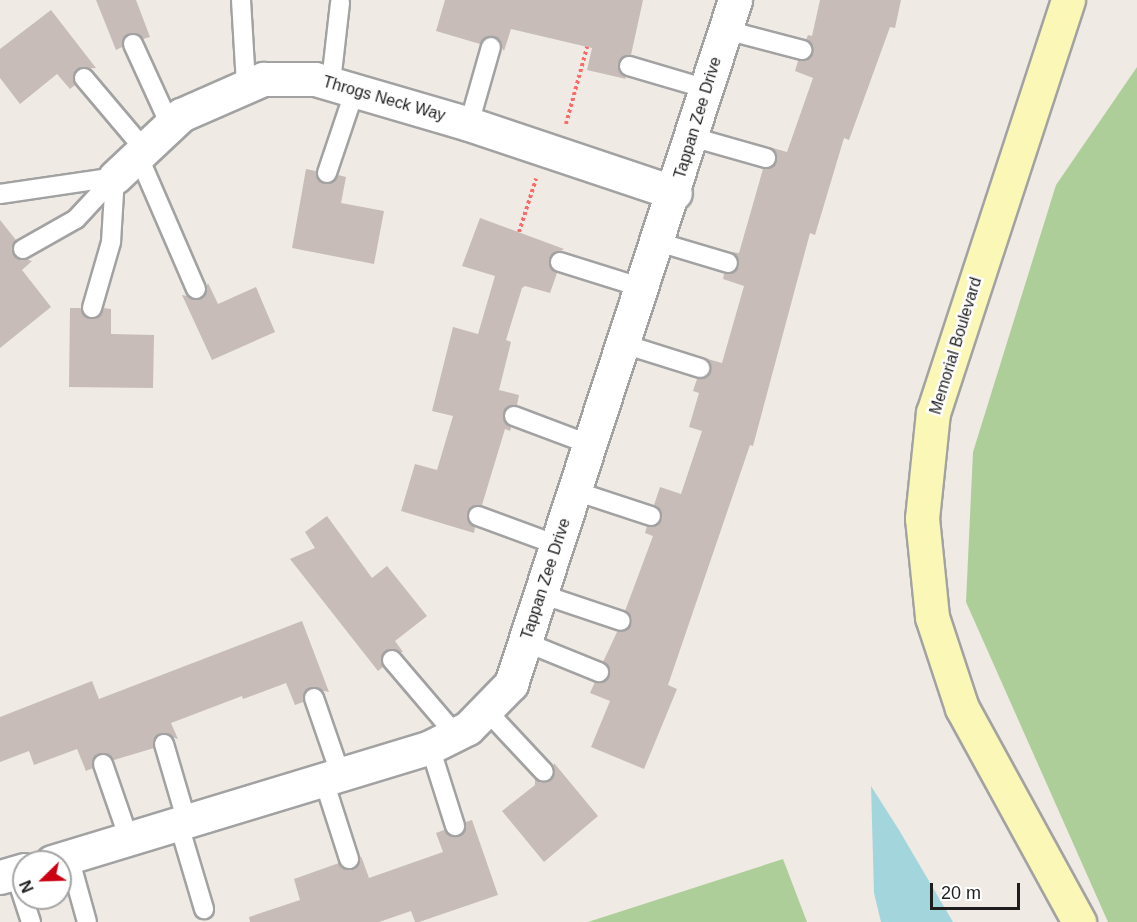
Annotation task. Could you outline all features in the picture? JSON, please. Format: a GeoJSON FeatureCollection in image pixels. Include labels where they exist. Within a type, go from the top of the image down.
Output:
{"type":"FeatureCollection","features":[{"type":"Feature","properties":{"kind":"street","name":"Memorial Boulevard"},"geometry":{"type":"LineString","coordinates":[[1068,0],[933,412],[922,518],[932,617],[962,708],[1079,922]]}},
{"type":"Feature","properties":{"kind":"street","name":"Tappan Zee Drive"},"geometry":{"type":"LineString","coordinates":[[72,857],[332,779],[443,741],[487,711],[511,684],[675,193],[730,15]]}},
{"type":"Feature","properties":{"kind":"street","name":"Throgs Neck Way"},"geometry":{"type":"LineString","coordinates":[[132,161],[181,115],[246,84],[263,79],[343,86],[469,124],[675,193]]}},
{"type":"Feature","properties":{"kind":"lane"},"geometry":{"type":"LineString","coordinates":[[241,0],[246,84]]}},
{"type":"Feature","properties":{"kind":"lane"},"geometry":{"type":"LineString","coordinates":[[327,173],[343,86],[340,3]]}},
{"type":"Feature","properties":{"kind":"lane"},"geometry":{"type":"LineString","coordinates":[[730,15],[802,50]]}},
{"type":"Feature","properties":{"kind":"lane"},"geometry":{"type":"LineString","coordinates":[[133,44],[170,126]]}},
{"type":"Feature","properties":{"kind":"lane"},"geometry":{"type":"LineString","coordinates":[[469,124],[492,47]]}},
{"type":"Feature","properties":{"kind":"lane"},"geometry":{"type":"LineString","coordinates":[[628,66],[707,89]]}},
{"type":"Feature","properties":{"kind":"lane"},"geometry":{"type":"LineString","coordinates":[[84,78],[132,161],[196,289]]}},
{"type":"Feature","properties":{"kind":"lane"},"geometry":{"type":"LineString","coordinates":[[692,136],[766,158]]}},
{"type":"Feature","properties":{"kind":"lane"},"geometry":{"type":"LineString","coordinates":[[0,194],[132,161]]}},
{"type":"Feature","properties":{"kind":"lane"},"geometry":{"type":"LineString","coordinates":[[23,249],[76,219],[132,161]]}},
{"type":"Feature","properties":{"kind":"lane"},"geometry":{"type":"LineString","coordinates":[[92,308],[132,161]]}},
{"type":"Feature","properties":{"kind":"lane"},"geometry":{"type":"LineString","coordinates":[[658,242],[728,263]]}},
{"type":"Feature","properties":{"kind":"lane"},"geometry":{"type":"LineString","coordinates":[[560,262],[643,288]]}},
{"type":"Feature","properties":{"kind":"lane"},"geometry":{"type":"LineString","coordinates":[[624,344],[700,368]]}},
{"type":"Feature","properties":{"kind":"lane"},"geometry":{"type":"LineString","coordinates":[[514,417],[591,445]]}},
{"type":"Feature","properties":{"kind":"lane"},"geometry":{"type":"LineString","coordinates":[[575,491],[651,516]]}},
{"type":"Feature","properties":{"kind":"lane"},"geometry":{"type":"LineString","coordinates":[[478,516],[557,545]]}},
{"type":"Feature","properties":{"kind":"lane"},"geometry":{"type":"LineString","coordinates":[[541,594],[621,621]]}},
{"type":"Feature","properties":{"kind":"lane"},"geometry":{"type":"LineString","coordinates":[[525,642],[599,672]]}},
{"type":"Feature","properties":{"kind":"lane"},"geometry":{"type":"LineString","coordinates":[[392,660],[443,741],[454,826]]}},
{"type":"Feature","properties":{"kind":"lane"},"geometry":{"type":"LineString","coordinates":[[314,698],[349,860]]}},
{"type":"Feature","properties":{"kind":"lane"},"geometry":{"type":"LineString","coordinates":[[487,711],[543,772]]}},
{"type":"Feature","properties":{"kind":"lane"},"geometry":{"type":"LineString","coordinates":[[164,744],[204,909]]}},
{"type":"Feature","properties":{"kind":"lane"},"geometry":{"type":"LineString","coordinates":[[103,764],[129,839]]}},
{"type":"Feature","properties":{"kind":"lane"},"geometry":{"type":"LineString","coordinates":[[72,886],[87,922]]}},
{"type":"Feature","properties":{"kind":"path"},"geometry":{"type":"LineString","coordinates":[[519,232],[552,152],[587,47]]}},
{"type":"Feature","properties":{"kind":"green space"},"geometry":{"type":"Polygon","coordinates":[[[1137,67],[1137,922],[1108,922],[966,602],[973,452],[1056,185],[1137,67]]]}},
{"type":"Feature","properties":{"kind":"green space"},"geometry":{"type":"Polygon","coordinates":[[[783,859],[807,922],[588,922],[783,859]]]}},
{"type":"Feature","properties":{"kind":"water"},"geometry":{"type":"Polygon","coordinates":[[[871,786],[953,922],[881,922],[874,893],[871,786]]]}},
{"type":"Feature","properties":{"kind":"building"},"geometry":{"type":"Polygon","coordinates":[[[96,0],[136,0],[150,37],[143,39],[129,34],[122,47],[116,50],[96,0]]]}},
{"type":"Feature","properties":{"kind":"building"},"geometry":{"type":"Polygon","coordinates":[[[445,0],[643,0],[631,55],[622,58],[618,63],[626,79],[587,70],[592,48],[511,29],[504,51],[494,36],[480,44],[436,31],[445,0]]]}},
{"type":"Feature","properties":{"kind":"building"},"geometry":{"type":"Polygon","coordinates":[[[820,0],[901,0],[895,28],[890,27],[849,140],[844,138],[815,235],[810,233],[753,446],[750,445],[668,685],[677,689],[644,769],[591,747],[610,701],[590,693],[595,682],[609,677],[610,670],[603,662],[617,632],[631,625],[632,618],[625,611],[653,536],[645,533],[647,526],[658,525],[662,519],[654,505],[660,487],[681,494],[702,431],[689,427],[699,393],[693,391],[697,379],[707,377],[711,371],[704,358],[722,363],[744,286],[723,279],[724,274],[739,267],[739,260],[731,252],[739,253],[763,169],[777,162],[777,155],[769,147],[787,152],[813,78],[795,71],[798,61],[806,61],[813,53],[813,46],[806,40],[808,35],[812,36],[820,0]]]}},
{"type":"Feature","properties":{"kind":"building"},"geometry":{"type":"Polygon","coordinates":[[[51,10],[96,68],[77,69],[73,75],[75,85],[70,89],[57,74],[20,104],[0,78],[0,49],[51,10]]]}},
{"type":"Feature","properties":{"kind":"building"},"geometry":{"type":"Polygon","coordinates":[[[306,169],[316,171],[324,184],[334,182],[338,175],[346,177],[341,203],[384,211],[374,264],[292,248],[306,169]]]}},
{"type":"Feature","properties":{"kind":"building"},"geometry":{"type":"Polygon","coordinates":[[[480,218],[564,249],[550,258],[549,265],[557,273],[550,293],[525,286],[522,288],[506,340],[511,342],[499,390],[519,395],[517,405],[503,413],[505,423],[511,427],[510,431],[505,429],[482,505],[471,507],[467,513],[469,523],[475,527],[474,533],[401,511],[415,464],[437,470],[453,416],[432,411],[453,327],[478,334],[495,276],[462,266],[480,218]]]}},
{"type":"Feature","properties":{"kind":"building"},"geometry":{"type":"Polygon","coordinates":[[[0,220],[16,240],[14,255],[32,261],[22,270],[51,307],[0,348],[0,220]]]}},
{"type":"Feature","properties":{"kind":"building"},"geometry":{"type":"Polygon","coordinates":[[[208,283],[218,304],[256,287],[275,332],[212,360],[182,295],[201,299],[208,283]]]}},
{"type":"Feature","properties":{"kind":"building"},"geometry":{"type":"Polygon","coordinates":[[[70,308],[81,308],[89,319],[99,316],[104,308],[111,309],[111,334],[154,335],[153,388],[69,387],[70,308]]]}},
{"type":"Feature","properties":{"kind":"building"},"geometry":{"type":"Polygon","coordinates":[[[327,516],[372,578],[387,566],[427,616],[395,641],[403,652],[384,652],[383,667],[378,671],[290,559],[315,548],[305,532],[327,516]]]}},
{"type":"Feature","properties":{"kind":"building"},"geometry":{"type":"Polygon","coordinates":[[[302,621],[329,692],[310,688],[303,702],[295,705],[286,683],[243,699],[242,696],[171,723],[178,739],[160,733],[153,741],[154,748],[114,760],[106,753],[99,754],[92,761],[93,768],[86,771],[77,749],[34,765],[29,751],[0,762],[0,717],[92,681],[99,699],[302,621]]]}},
{"type":"Feature","properties":{"kind":"building"},"geometry":{"type":"Polygon","coordinates":[[[554,763],[598,816],[544,862],[502,811],[535,785],[535,779],[541,783],[551,781],[554,763]]]}},
{"type":"Feature","properties":{"kind":"building"},"geometry":{"type":"Polygon","coordinates":[[[472,820],[498,895],[419,922],[415,922],[411,911],[379,922],[250,922],[249,917],[300,900],[294,879],[339,863],[346,870],[353,869],[361,856],[369,878],[443,852],[436,833],[444,830],[452,837],[459,836],[466,822],[472,820]]]}}]}
